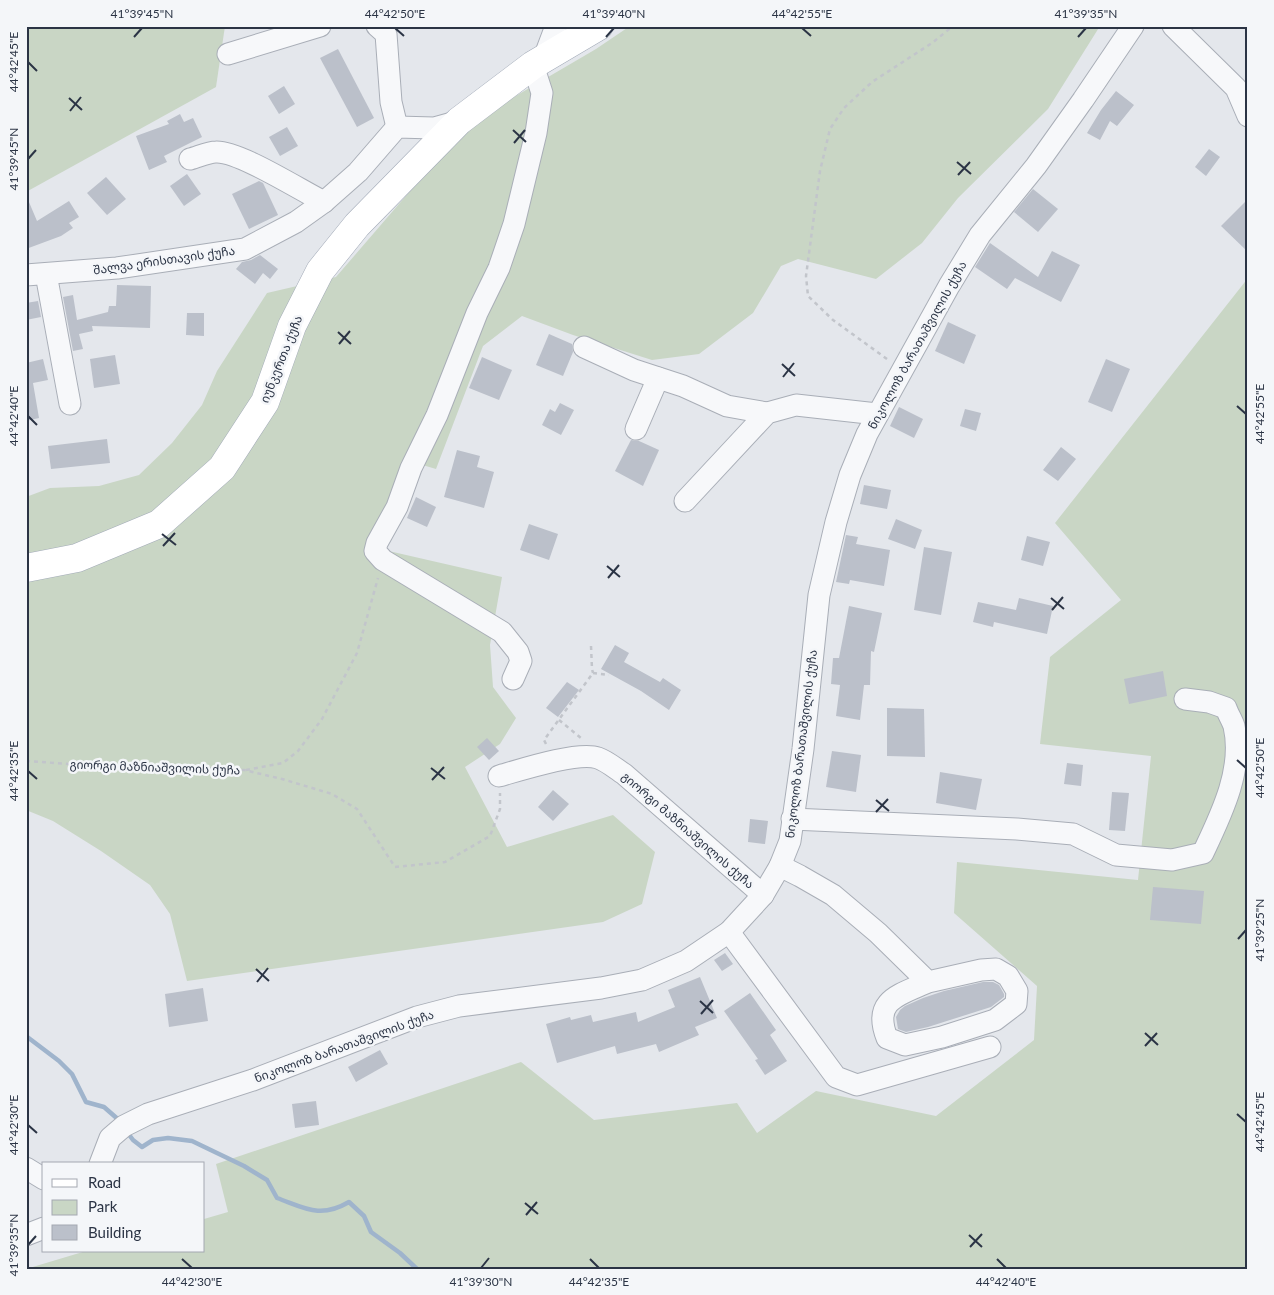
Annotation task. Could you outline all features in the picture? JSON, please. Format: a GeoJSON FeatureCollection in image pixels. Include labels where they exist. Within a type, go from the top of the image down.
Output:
{"type":"FeatureCollection","features":[{"type":"Feature","properties":{"kind":"main road","name":"იუნკერთა ქუჩა"},"geometry":{"type":"LineString","coordinates":[[26,568],[77,558],[159,524],[222,468],[265,402],[292,326],[320,271],[357,225],[459,121],[538,61],[599,26]]}},
{"type":"Feature","properties":{"kind":"street"},"geometry":{"type":"LineString","coordinates":[[228,54],[320,26]]}},
{"type":"Feature","properties":{"kind":"street"},"geometry":{"type":"LineString","coordinates":[[377,26],[386,34],[391,102],[397,127],[434,128],[459,121]]}},
{"type":"Feature","properties":{"kind":"street"},"geometry":{"type":"LineString","coordinates":[[513,679],[521,660],[518,652],[502,632],[383,560],[375,551],[377,542],[398,507],[411,468],[437,415],[477,312],[499,268],[514,224],[536,133],[542,93],[538,61],[556,26]]}},
{"type":"Feature","properties":{"kind":"street","name":"ნიკოლოზ ბარათაშვილის ქუჩა"},"geometry":{"type":"LineString","coordinates":[[101,1162],[110,1138],[124,1126],[148,1114],[253,1080],[417,1017],[459,1006],[500,999],[601,988],[642,980],[686,961],[730,932],[763,895],[780,866],[790,841],[803,749],[820,594],[836,522],[850,475],[877,414],[980,235],[1036,166],[1084,100],[1133,26]]}},
{"type":"Feature","properties":{"kind":"street"},"geometry":{"type":"LineString","coordinates":[[1173,26],[1236,88],[1248,116]]}},
{"type":"Feature","properties":{"kind":"street","name":"შალვა ერისთავის ქუჩა"},"geometry":{"type":"LineString","coordinates":[[70,404],[36,275],[117,268],[246,249],[296,222],[324,202],[358,172],[397,127]]}},
{"type":"Feature","properties":{"kind":"street"},"geometry":{"type":"LineString","coordinates":[[190,159],[216,152],[235,156],[270,172],[324,202]]}},
{"type":"Feature","properties":{"kind":"street"},"geometry":{"type":"LineString","coordinates":[[584,347],[634,370],[683,386],[727,406],[767,413],[796,405],[877,414]]}},
{"type":"Feature","properties":{"kind":"street"},"geometry":{"type":"LineString","coordinates":[[636,429],[658,378]]}},
{"type":"Feature","properties":{"kind":"street"},"geometry":{"type":"LineString","coordinates":[[685,501],[767,413]]}},
{"type":"Feature","properties":{"kind":"street"},"geometry":{"type":"LineString","coordinates":[[792,819],[1017,829],[1073,834],[1116,855],[1172,860],[1203,853],[1223,812],[1237,757],[1234,725],[1226,708],[1209,702],[1185,699]]}},
{"type":"Feature","properties":{"kind":"street","name":"გიორგი მაზნიაშვილის ქუჩა"},"geometry":{"type":"LineString","coordinates":[[499,776],[541,764],[585,756],[598,758],[624,774],[763,895]]}},
{"type":"Feature","properties":{"kind":"street"},"geometry":{"type":"LineString","coordinates":[[780,866],[833,895],[878,933],[928,982]]}},
{"type":"Feature","properties":{"kind":"street"},"geometry":{"type":"LineString","coordinates":[[730,932],[836,1077],[857,1086],[990,1047]]}},
{"type":"Feature","properties":{"kind":"street"},"geometry":{"type":"LineString","coordinates":[[996,969],[1008,976],[1017,991],[1016,1004],[996,1020],[942,1037],[905,1045],[887,1038],[882,1025],[884,1008],[896,997],[928,982],[981,970],[996,969]]}},
{"type":"Feature","properties":{"kind":"street"},"geometry":{"type":"LineString","coordinates":[[26,1168],[42,1177]]}},
{"type":"Feature","properties":{"kind":"street"},"geometry":{"type":"LineString","coordinates":[[26,1235],[42,1229]]}},
{"type":"Feature","properties":{"kind":"path"},"geometry":{"type":"LineString","coordinates":[[904,369],[832,320],[808,296],[806,276],[820,171],[830,129],[844,108],[872,82],[932,43],[953,26]]}},
{"type":"Feature","properties":{"kind":"path"},"geometry":{"type":"LineString","coordinates":[[244,770],[283,763],[298,751],[322,719],[357,653],[383,560]]}},
{"type":"Feature","properties":{"kind":"path"},"geometry":{"type":"LineString","coordinates":[[591,646],[592,669],[594,673]]}},
{"type":"Feature","properties":{"kind":"path"},"geometry":{"type":"LineString","coordinates":[[594,673],[610,675]]}},
{"type":"Feature","properties":{"kind":"path"},"geometry":{"type":"LineString","coordinates":[[546,744],[544,740],[594,673]]}},
{"type":"Feature","properties":{"kind":"path"},"geometry":{"type":"LineString","coordinates":[[559,720],[583,740],[585,756]]}},
{"type":"Feature","properties":{"kind":"path","name":"გიორგი მაზნიაშვილის ქუჩა"},"geometry":{"type":"LineString","coordinates":[[26,761],[84,765],[171,766],[244,770],[282,779],[332,794],[357,809],[395,868],[445,862],[490,836],[500,809],[499,776]]}},
{"type":"Feature","properties":{"kind":"green space"},"geometry":{"type":"Polygon","coordinates":[[[26,26],[225,26],[216,87],[26,192],[26,26]]]}},
{"type":"Feature","properties":{"kind":"green space"},"geometry":{"type":"Polygon","coordinates":[[[630,26],[1100,26],[1048,109],[958,198],[922,243],[876,279],[798,259],[781,266],[753,313],[699,354],[652,360],[573,335],[522,316],[483,346],[436,469],[409,461],[380,549],[502,577],[490,645],[493,687],[516,718],[500,744],[465,767],[507,847],[613,815],[655,852],[642,904],[603,922],[187,981],[170,914],[150,885],[53,821],[26,810],[26,497],[50,488],[99,486],[139,475],[172,443],[202,405],[217,371],[267,293],[336,277],[417,183],[480,117],[596,49],[630,26]]]}},
{"type":"Feature","properties":{"kind":"green space"},"geometry":{"type":"Polygon","coordinates":[[[1248,278],[1248,1269],[26,1269],[83,1252],[205,1252],[205,1219],[228,1212],[216,1164],[521,1062],[594,1120],[737,1103],[757,1133],[816,1091],[936,1116],[1034,1040],[1037,986],[954,913],[957,862],[1138,880],[1151,756],[1040,744],[1050,657],[1121,600],[1055,523],[1248,278]]]}},
{"type":"Feature","properties":{"kind":"building"},"geometry":{"type":"Polygon","coordinates":[[[338,49],[374,118],[357,127],[320,58],[338,49]]]}},
{"type":"Feature","properties":{"kind":"building"},"geometry":{"type":"Polygon","coordinates":[[[284,86],[295,104],[279,114],[268,96],[284,86]]]}},
{"type":"Feature","properties":{"kind":"building"},"geometry":{"type":"Polygon","coordinates":[[[1116,91],[1134,105],[1117,126],[1110,121],[1100,140],[1087,133],[1101,110],[1116,91]]]}},
{"type":"Feature","properties":{"kind":"building"},"geometry":{"type":"Polygon","coordinates":[[[180,114],[184,122],[193,118],[202,137],[164,156],[167,162],[149,170],[136,136],[169,124],[167,121],[180,114]]]}},
{"type":"Feature","properties":{"kind":"building"},"geometry":{"type":"Polygon","coordinates":[[[287,127],[298,146],[280,156],[269,137],[287,127]]]}},
{"type":"Feature","properties":{"kind":"building"},"geometry":{"type":"Polygon","coordinates":[[[1209,149],[1220,157],[1206,176],[1195,167],[1209,149]]]}},
{"type":"Feature","properties":{"kind":"building"},"geometry":{"type":"Polygon","coordinates":[[[187,174],[201,194],[184,206],[170,186],[187,174]]]}},
{"type":"Feature","properties":{"kind":"building"},"geometry":{"type":"Polygon","coordinates":[[[106,177],[126,199],[107,215],[87,193],[106,177]]]}},
{"type":"Feature","properties":{"kind":"building"},"geometry":{"type":"Polygon","coordinates":[[[259,181],[263,183],[278,215],[249,229],[232,194],[259,181]]]}},
{"type":"Feature","properties":{"kind":"building"},"geometry":{"type":"Polygon","coordinates":[[[1033,189],[1058,209],[1038,232],[1014,212],[1033,189]]]}},
{"type":"Feature","properties":{"kind":"building"},"geometry":{"type":"Polygon","coordinates":[[[26,195],[37,221],[69,201],[79,217],[69,223],[73,228],[61,236],[26,249],[26,195]]]}},
{"type":"Feature","properties":{"kind":"building"},"geometry":{"type":"Polygon","coordinates":[[[1248,199],[1248,252],[1221,226],[1248,199]]]}},
{"type":"Feature","properties":{"kind":"building"},"geometry":{"type":"Polygon","coordinates":[[[990,243],[1038,277],[1052,251],[1080,265],[1061,302],[1015,278],[1007,289],[975,267],[990,243]]]}},
{"type":"Feature","properties":{"kind":"building"},"geometry":{"type":"Polygon","coordinates":[[[260,255],[278,269],[270,279],[263,273],[255,284],[236,269],[242,262],[260,255]]]}},
{"type":"Feature","properties":{"kind":"building"},"geometry":{"type":"Polygon","coordinates":[[[117,285],[151,286],[150,328],[92,326],[93,331],[79,334],[83,349],[73,351],[63,297],[73,295],[77,320],[108,312],[109,306],[116,306],[117,285]]]}},
{"type":"Feature","properties":{"kind":"building"},"geometry":{"type":"Polygon","coordinates":[[[38,301],[41,317],[26,320],[26,303],[38,301]]]}},
{"type":"Feature","properties":{"kind":"building"},"geometry":{"type":"Polygon","coordinates":[[[187,313],[204,313],[204,336],[186,335],[187,313]]]}},
{"type":"Feature","properties":{"kind":"building"},"geometry":{"type":"Polygon","coordinates":[[[948,322],[976,335],[964,364],[935,351],[948,322]]]}},
{"type":"Feature","properties":{"kind":"building"},"geometry":{"type":"Polygon","coordinates":[[[549,334],[572,344],[573,352],[563,376],[536,365],[549,334]]]}},
{"type":"Feature","properties":{"kind":"building"},"geometry":{"type":"Polygon","coordinates":[[[115,355],[120,384],[94,388],[90,359],[115,355]]]}},
{"type":"Feature","properties":{"kind":"building"},"geometry":{"type":"Polygon","coordinates":[[[482,357],[512,370],[499,400],[469,388],[482,357]]]}},
{"type":"Feature","properties":{"kind":"building"},"geometry":{"type":"Polygon","coordinates":[[[43,359],[48,380],[33,383],[39,418],[26,421],[26,363],[43,359]]]}},
{"type":"Feature","properties":{"kind":"building"},"geometry":{"type":"Polygon","coordinates":[[[1106,359],[1130,369],[1112,412],[1088,402],[1106,359]]]}},
{"type":"Feature","properties":{"kind":"building"},"geometry":{"type":"Polygon","coordinates":[[[560,403],[574,410],[561,435],[542,425],[550,409],[555,412],[560,403]]]}},
{"type":"Feature","properties":{"kind":"building"},"geometry":{"type":"Polygon","coordinates":[[[899,407],[923,419],[914,438],[890,426],[899,407]]]}},
{"type":"Feature","properties":{"kind":"building"},"geometry":{"type":"Polygon","coordinates":[[[965,409],[981,413],[976,431],[960,426],[965,409]]]}},
{"type":"Feature","properties":{"kind":"building"},"geometry":{"type":"Polygon","coordinates":[[[107,439],[110,463],[51,469],[48,446],[107,439]]]}},
{"type":"Feature","properties":{"kind":"building"},"geometry":{"type":"Polygon","coordinates":[[[631,440],[639,441],[659,450],[643,486],[615,471],[631,440]]]}},
{"type":"Feature","properties":{"kind":"building"},"geometry":{"type":"Polygon","coordinates":[[[1061,447],[1076,459],[1058,481],[1043,470],[1061,447]]]}},
{"type":"Feature","properties":{"kind":"building"},"geometry":{"type":"Polygon","coordinates":[[[457,450],[480,456],[477,467],[494,472],[484,508],[444,497],[457,450]]]}},
{"type":"Feature","properties":{"kind":"building"},"geometry":{"type":"Polygon","coordinates":[[[864,485],[891,490],[887,509],[860,504],[864,485]]]}},
{"type":"Feature","properties":{"kind":"building"},"geometry":{"type":"Polygon","coordinates":[[[416,497],[436,507],[427,527],[407,518],[416,497]]]}},
{"type":"Feature","properties":{"kind":"building"},"geometry":{"type":"Polygon","coordinates":[[[896,519],[922,530],[915,549],[888,539],[896,519]]]}},
{"type":"Feature","properties":{"kind":"building"},"geometry":{"type":"Polygon","coordinates":[[[529,524],[558,534],[549,560],[520,550],[529,524]]]}},
{"type":"Feature","properties":{"kind":"building"},"geometry":{"type":"Polygon","coordinates":[[[846,535],[858,537],[856,544],[890,550],[884,586],[850,580],[849,584],[836,582],[846,535]]]}},
{"type":"Feature","properties":{"kind":"building"},"geometry":{"type":"Polygon","coordinates":[[[1027,536],[1050,542],[1043,566],[1021,560],[1027,536]]]}},
{"type":"Feature","properties":{"kind":"building"},"geometry":{"type":"Polygon","coordinates":[[[924,547],[952,552],[941,615],[914,610],[924,547]]]}},
{"type":"Feature","properties":{"kind":"building"},"geometry":{"type":"Polygon","coordinates":[[[1019,598],[1053,606],[1047,634],[994,622],[993,627],[973,622],[978,602],[1016,610],[1019,598]]]}},
{"type":"Feature","properties":{"kind":"building"},"geometry":{"type":"Polygon","coordinates":[[[849,606],[882,613],[874,652],[871,651],[870,685],[864,685],[860,720],[836,716],[840,685],[831,684],[833,658],[839,658],[849,606]]]}},
{"type":"Feature","properties":{"kind":"building"},"geometry":{"type":"Polygon","coordinates":[[[615,645],[629,653],[624,662],[660,682],[663,678],[681,690],[669,710],[641,691],[601,669],[615,645]]]}},
{"type":"Feature","properties":{"kind":"building"},"geometry":{"type":"Polygon","coordinates":[[[1163,671],[1167,696],[1129,704],[1124,679],[1163,671]]]}},
{"type":"Feature","properties":{"kind":"building"},"geometry":{"type":"Polygon","coordinates":[[[567,682],[579,690],[558,717],[546,708],[567,682]]]}},
{"type":"Feature","properties":{"kind":"building"},"geometry":{"type":"Polygon","coordinates":[[[887,708],[924,709],[925,757],[887,756],[887,708]]]}},
{"type":"Feature","properties":{"kind":"building"},"geometry":{"type":"Polygon","coordinates":[[[487,738],[499,751],[489,760],[477,747],[487,738]]]}},
{"type":"Feature","properties":{"kind":"building"},"geometry":{"type":"Polygon","coordinates":[[[832,751],[861,755],[856,792],[826,787],[832,751]]]}},
{"type":"Feature","properties":{"kind":"building"},"geometry":{"type":"Polygon","coordinates":[[[1067,763],[1083,765],[1081,786],[1064,784],[1067,763]]]}},
{"type":"Feature","properties":{"kind":"building"},"geometry":{"type":"Polygon","coordinates":[[[940,772],[982,779],[976,810],[936,803],[940,772]]]}},
{"type":"Feature","properties":{"kind":"building"},"geometry":{"type":"Polygon","coordinates":[[[553,790],[569,804],[553,821],[538,807],[553,790]]]}},
{"type":"Feature","properties":{"kind":"building"},"geometry":{"type":"Polygon","coordinates":[[[1112,792],[1129,793],[1125,831],[1109,830],[1112,792]]]}},
{"type":"Feature","properties":{"kind":"building"},"geometry":{"type":"Polygon","coordinates":[[[750,819],[768,821],[765,844],[748,842],[750,819]]]}},
{"type":"Feature","properties":{"kind":"building"},"geometry":{"type":"Polygon","coordinates":[[[1153,887],[1204,891],[1201,924],[1150,920],[1153,887]]]}},
{"type":"Feature","properties":{"kind":"building"},"geometry":{"type":"Polygon","coordinates":[[[725,953],[733,964],[722,971],[714,960],[725,953]]]}},
{"type":"Feature","properties":{"kind":"building"},"geometry":{"type":"Polygon","coordinates":[[[700,977],[717,1018],[695,1027],[699,1035],[659,1052],[656,1044],[617,1054],[615,1046],[557,1063],[546,1024],[570,1017],[571,1020],[591,1015],[593,1022],[636,1012],[638,1022],[675,1007],[668,990],[700,977]]]}},
{"type":"Feature","properties":{"kind":"building"},"geometry":{"type":"Polygon","coordinates":[[[983,982],[993,982],[999,985],[1004,997],[991,1007],[928,1027],[906,1032],[898,1029],[896,1017],[905,1006],[944,991],[983,982]]]}},
{"type":"Feature","properties":{"kind":"building"},"geometry":{"type":"Polygon","coordinates":[[[203,988],[208,1021],[169,1027],[165,994],[203,988]]]}},
{"type":"Feature","properties":{"kind":"building"},"geometry":{"type":"Polygon","coordinates":[[[750,993],[776,1030],[770,1035],[787,1061],[765,1075],[755,1060],[758,1059],[724,1011],[750,993]]]}},
{"type":"Feature","properties":{"kind":"building"},"geometry":{"type":"Polygon","coordinates":[[[380,1050],[388,1064],[356,1082],[348,1067],[380,1050]]]}},
{"type":"Feature","properties":{"kind":"building"},"geometry":{"type":"Polygon","coordinates":[[[316,1101],[319,1125],[295,1128],[292,1104],[316,1101]]]}},
{"type":"Feature","properties":{"kind":"waterway"},"geometry":{"type":"LineString","coordinates":[[26,1036],[59,1061],[72,1074],[86,1102],[104,1107],[120,1121]]}},
{"type":"Feature","properties":{"kind":"waterway"},"geometry":{"type":"LineString","coordinates":[[127,1132],[142,1147],[153,1140],[168,1138],[192,1141],[244,1166],[267,1180],[277,1198],[304,1208],[321,1211],[329,1210],[349,1202],[364,1216],[371,1232],[400,1253],[417,1269]]}}]}
